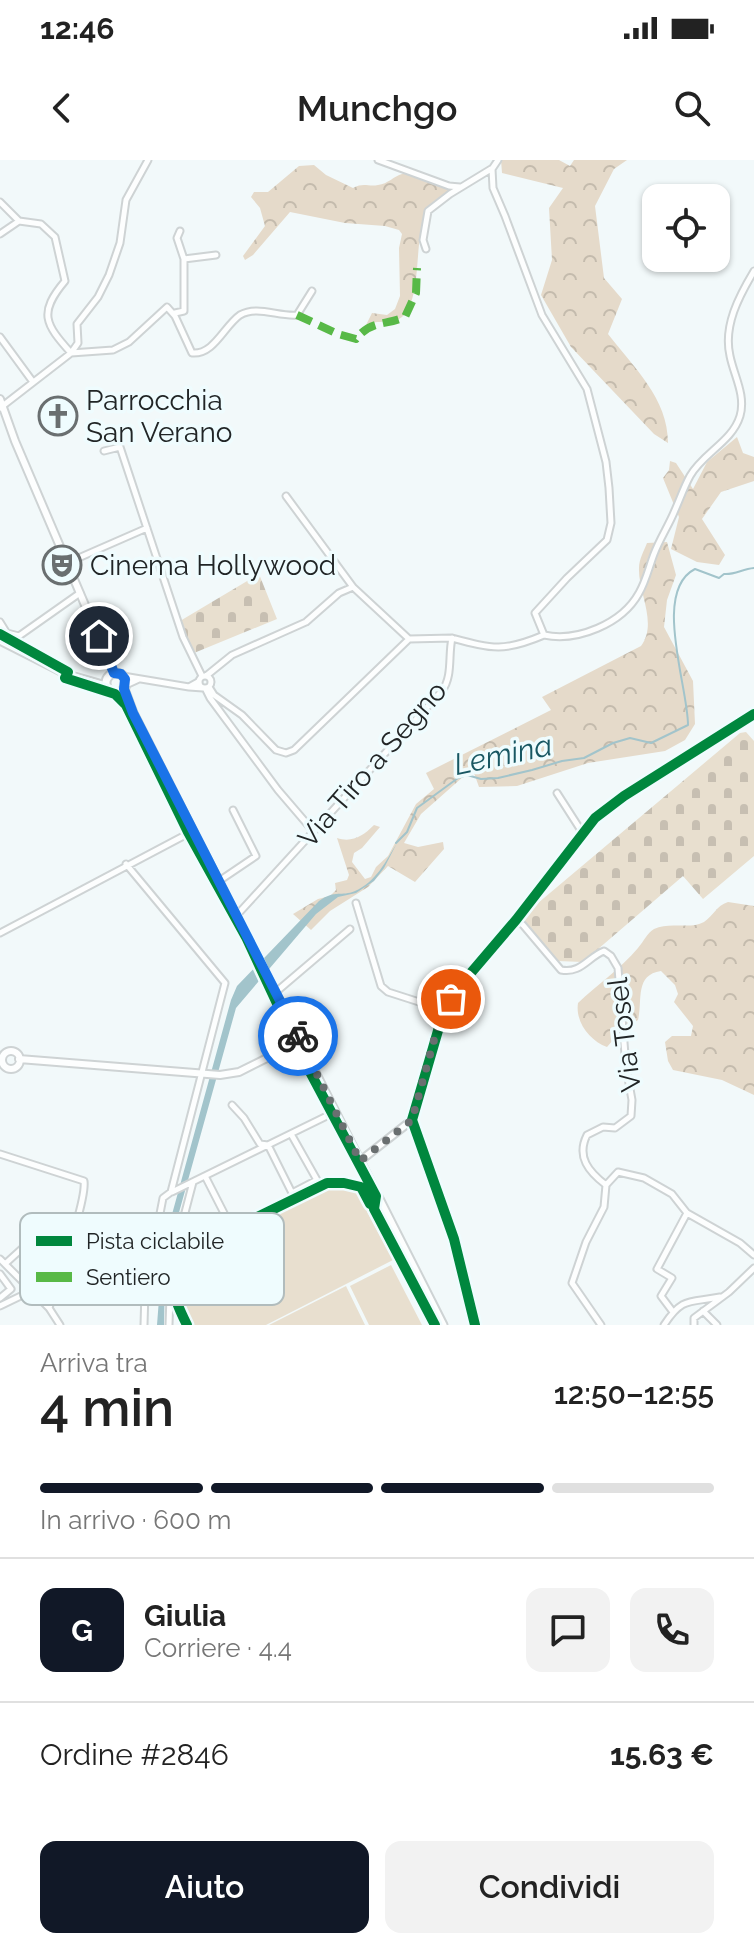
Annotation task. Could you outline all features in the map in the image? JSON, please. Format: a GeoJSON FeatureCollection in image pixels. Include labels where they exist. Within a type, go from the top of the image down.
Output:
{"type":"FeatureCollection","features":[{"type":"Feature","properties":{"kind":"main road"},"geometry":{"type":"LineString","coordinates":[[3,642],[89,683],[106,683],[122,689]]}},
{"type":"Feature","properties":{"kind":"main road"},"geometry":{"type":"LineString","coordinates":[[106,683],[114,673],[123,676],[122,689],[129,704],[443,1325]]}},
{"type":"Feature","properties":{"kind":"street"},"geometry":{"type":"LineString","coordinates":[[114,673],[1,404],[71,353],[78,343],[77,324],[98,297],[109,275],[120,243],[126,200],[148,160]]}},
{"type":"Feature","properties":{"kind":"street"},"geometry":{"type":"LineString","coordinates":[[378,160],[449,186],[461,187]]}},
{"type":"Feature","properties":{"kind":"street"},"geometry":{"type":"LineString","coordinates":[[426,249],[423,240],[428,211],[492,169],[498,160]]}},
{"type":"Feature","properties":{"kind":"street"},"geometry":{"type":"LineString","coordinates":[[492,169],[493,188],[542,315],[587,389],[606,462],[609,488],[610,534],[603,545],[535,613],[544,635]]}},
{"type":"Feature","properties":{"kind":"street"},"geometry":{"type":"LineString","coordinates":[[0,202],[19,221],[41,224],[55,237],[65,281],[50,300],[47,317],[51,330],[71,353]]}},
{"type":"Feature","properties":{"kind":"street"},"geometry":{"type":"LineString","coordinates":[[0,234],[19,221]]}},
{"type":"Feature","properties":{"kind":"street"},"geometry":{"type":"LineString","coordinates":[[71,353],[113,350],[129,342],[162,309],[167,307],[178,315],[184,311],[184,259],[177,238],[180,231]]}},
{"type":"Feature","properties":{"kind":"street"},"geometry":{"type":"LineString","coordinates":[[184,259],[216,255]]}},
{"type":"Feature","properties":{"kind":"street"},"geometry":{"type":"LineString","coordinates":[[123,676],[206,688],[242,715],[276,750],[286,753],[294,750],[409,639],[452,638],[498,649],[544,635],[561,637],[584,633],[619,615],[638,595],[690,475],[727,438],[740,416],[741,392],[727,340],[737,302],[754,271]]}},
{"type":"Feature","properties":{"kind":"street"},"geometry":{"type":"LineString","coordinates":[[171,311],[192,353],[197,354],[207,350],[240,315],[260,311],[283,316],[297,315],[312,291]]}},
{"type":"Feature","properties":{"kind":"street"},"geometry":{"type":"LineString","coordinates":[[0,337],[33,382]]}},
{"type":"Feature","properties":{"kind":"street"},"geometry":{"type":"LineString","coordinates":[[104,451],[120,447],[183,637],[210,698],[278,790],[314,832]]}},
{"type":"Feature","properties":{"kind":"street"},"geometry":{"type":"LineString","coordinates":[[286,496],[353,587],[409,639]]}},
{"type":"Feature","properties":{"kind":"street"},"geometry":{"type":"LineString","coordinates":[[67,563],[147,528]]}},
{"type":"Feature","properties":{"kind":"street"},"geometry":{"type":"LineString","coordinates":[[189,687],[232,655],[306,622],[339,593],[353,587]]}},
{"type":"Feature","properties":{"kind":"street"},"geometry":{"type":"LineString","coordinates":[[0,622],[7,633],[19,636],[80,593]]}},
{"type":"Feature","properties":{"kind":"street"},"geometry":{"type":"LineString","coordinates":[[3,642],[7,633]]}},
{"type":"Feature","properties":{"kind":"street","name":"Via Tiro a Segno"},"geometry":{"type":"LineString","coordinates":[[237,915],[449,682],[448,655],[452,638]]}},
{"type":"Feature","properties":{"kind":"street"},"geometry":{"type":"LineString","coordinates":[[122,689],[141,678]]}},
{"type":"Feature","properties":{"kind":"street"},"geometry":{"type":"LineString","coordinates":[[202,678],[211,680],[206,688]]}},
{"type":"Feature","properties":{"kind":"street"},"geometry":{"type":"LineString","coordinates":[[360,1161],[412,1120],[444,1010],[458,988],[516,920],[582,832],[624,796],[754,714]]}},
{"type":"Feature","properties":{"kind":"street"},"geometry":{"type":"LineString","coordinates":[[557,793],[582,832]]}},
{"type":"Feature","properties":{"kind":"street"},"geometry":{"type":"LineString","coordinates":[[219,881],[256,856],[233,810]]}},
{"type":"Feature","properties":{"kind":"street"},"geometry":{"type":"LineString","coordinates":[[0,933],[193,831]]}},
{"type":"Feature","properties":{"kind":"street"},"geometry":{"type":"LineString","coordinates":[[126,864],[225,983],[204,1074],[171,1192]]}},
{"type":"Feature","properties":{"kind":"street"},"geometry":{"type":"LineString","coordinates":[[356,903],[381,986],[388,992],[444,1010]]}},
{"type":"Feature","properties":{"kind":"street","name":"Via Tosel"},"geometry":{"type":"LineString","coordinates":[[516,920],[561,970],[580,968],[604,951],[618,968],[626,1067],[633,1109],[631,1116],[615,1128],[603,1127],[587,1135],[582,1150],[583,1161],[606,1185]]}},
{"type":"Feature","properties":{"kind":"street"},"geometry":{"type":"LineString","coordinates":[[276,992],[350,929]]}},
{"type":"Feature","properties":{"kind":"street"},"geometry":{"type":"LineString","coordinates":[[19,1059],[16,1067],[9,1068],[4,1066],[1,1058],[13,1051],[19,1059],[220,1075],[239,1072],[301,1041]]}},
{"type":"Feature","properties":{"kind":"street"},"geometry":{"type":"LineString","coordinates":[[232,1105],[260,1144],[268,1145]]}},
{"type":"Feature","properties":{"kind":"street"},"geometry":{"type":"LineString","coordinates":[[160,1213],[163,1198],[171,1192],[336,1111]]}},
{"type":"Feature","properties":{"kind":"street"},"geometry":{"type":"LineString","coordinates":[[412,1120],[454,1239],[475,1325]]}},
{"type":"Feature","properties":{"kind":"street"},"geometry":{"type":"LineString","coordinates":[[268,1145],[292,1193],[317,1180],[291,1134]]}},
{"type":"Feature","properties":{"kind":"street"},"geometry":{"type":"LineString","coordinates":[[0,1154],[84,1181],[78,1213]]}},
{"type":"Feature","properties":{"kind":"street"},"geometry":{"type":"LineString","coordinates":[[601,1325],[572,1283],[586,1242],[604,1207],[606,1185],[621,1172],[644,1178],[672,1194],[687,1213],[740,1243],[754,1255]]}},
{"type":"Feature","properties":{"kind":"street"},"geometry":{"type":"LineString","coordinates":[[205,1176],[224,1213]]}},
{"type":"Feature","properties":{"kind":"street"},"geometry":{"type":"LineString","coordinates":[[184,1213],[191,1183]]}},
{"type":"Feature","properties":{"kind":"street"},"geometry":{"type":"LineString","coordinates":[[673,1312],[661,1296],[672,1278],[657,1269],[687,1213]]}},
{"type":"Feature","properties":{"kind":"street"},"geometry":{"type":"LineString","coordinates":[[20,1249],[2,1262],[20,1281]]}},
{"type":"Feature","properties":{"kind":"street"},"geometry":{"type":"LineString","coordinates":[[694,1325],[694,1318],[754,1268]]}},
{"type":"Feature","properties":{"kind":"street"},"geometry":{"type":"LineString","coordinates":[[0,1274],[11,1289],[0,1298]]}},
{"type":"Feature","properties":{"kind":"street"},"geometry":{"type":"LineString","coordinates":[[664,1325],[679,1305],[691,1300],[723,1296]]}},
{"type":"Feature","properties":{"kind":"street"},"geometry":{"type":"LineString","coordinates":[[0,1306],[20,1297]]}},
{"type":"Feature","properties":{"kind":"street"},"geometry":{"type":"LineString","coordinates":[[45,1305],[60,1325]]}},
{"type":"Feature","properties":{"kind":"street"},"geometry":{"type":"LineString","coordinates":[[144,1325],[146,1305]]}},
{"type":"Feature","properties":{"kind":"street"},"geometry":{"type":"LineString","coordinates":[[169,1325],[170,1305]]}},
{"type":"Feature","properties":{"kind":"street"},"geometry":{"type":"LineString","coordinates":[[703,1311],[717,1325]]}},
{"type":"Feature","properties":{"kind":"green space"},"geometry":{"type":"Polygon","coordinates":[[[501,160],[559,160],[570,166],[574,160],[627,160],[614,169],[595,206],[604,278],[622,299],[608,334],[656,398],[668,443],[654,434],[571,347],[541,295],[552,260],[549,208],[563,188],[502,173],[501,160]]]}},
{"type":"Feature","properties":{"kind":"green space"},"geometry":{"type":"Polygon","coordinates":[[[314,165],[326,175],[353,188],[382,184],[407,174],[452,189],[433,203],[423,220],[413,296],[402,317],[366,325],[372,313],[387,315],[395,309],[400,296],[399,248],[402,234],[399,230],[290,212],[253,255],[245,260],[243,256],[265,226],[260,208],[251,197],[254,192],[268,192],[299,166],[314,165]]]}},
{"type":"Feature","properties":{"kind":"green space"},"geometry":{"type":"Polygon","coordinates":[[[737,437],[743,453],[754,457],[754,481],[721,492],[702,519],[725,555],[719,565],[697,562],[671,549],[679,517],[663,478],[669,470],[670,461],[676,463],[693,489],[707,462],[737,437]]]}},
{"type":"Feature","properties":{"kind":"green space"},"geometry":{"type":"Polygon","coordinates":[[[667,542],[676,575],[667,600],[664,627],[693,681],[695,724],[685,740],[665,751],[588,763],[517,786],[479,787],[474,773],[464,776],[421,814],[404,843],[418,847],[443,842],[444,849],[415,882],[388,866],[368,887],[330,911],[311,930],[293,914],[318,899],[330,896],[336,890],[335,883],[347,880],[349,875],[337,838],[352,839],[374,825],[380,827],[354,853],[352,862],[365,879],[371,877],[376,867],[388,856],[416,804],[434,789],[426,773],[551,710],[542,697],[641,646],[646,637],[648,618],[639,578],[640,561],[647,543],[667,542]]]}},
{"type":"Feature","properties":{"kind":"green space"},"geometry":{"type":"Polygon","coordinates":[[[259,574],[277,619],[194,653],[180,621],[259,574]]]}},
{"type":"Feature","properties":{"kind":"green space"},"geometry":{"type":"Polygon","coordinates":[[[746,732],[754,741],[754,856],[703,899],[683,876],[583,962],[557,961],[524,921],[525,914],[740,733],[746,732]]]}},
{"type":"Feature","properties":{"kind":"green space"},"geometry":{"type":"Polygon","coordinates":[[[728,902],[754,906],[754,1095],[722,1080],[673,1070],[665,1042],[672,1036],[691,1036],[693,1026],[674,1002],[678,994],[675,985],[661,971],[652,973],[643,983],[638,1020],[620,1032],[607,1047],[585,1030],[578,1010],[578,1003],[624,963],[652,931],[660,927],[704,922],[728,902]]]}},
{"type":"Feature","properties":{"kind":"green space"},"geometry":{"type":"Polygon","coordinates":[[[334,1185],[356,1191],[393,1260],[266,1325],[190,1325],[182,1305],[284,1305],[284,1213],[268,1213],[312,1191],[334,1185]]]}},
{"type":"Feature","properties":{"kind":"green space"},"geometry":{"type":"Polygon","coordinates":[[[391,1265],[422,1325],[369,1325],[350,1286],[391,1265]]]}},
{"type":"Feature","properties":{"kind":"green space"},"geometry":{"type":"Polygon","coordinates":[[[346,1286],[365,1325],[269,1325],[346,1286]]]}},
{"type":"Feature","properties":{"kind":"water"},"geometry":{"type":"Polygon","coordinates":[[[397,843],[374,881],[356,893],[338,897],[316,914],[236,1008],[179,1213],[172,1213],[237,986],[319,901],[330,895],[355,891],[380,870],[397,843]]]}},
{"type":"Feature","properties":{"kind":"water"},"geometry":{"type":"Polygon","coordinates":[[[159,1305],[164,1305],[164,1325],[157,1325],[159,1305]]]}},
{"type":"Feature","properties":{"kind":"waterway","name":"Lemina"},"geometry":{"type":"LineString","coordinates":[[396,843],[407,832],[417,808],[458,778],[467,775],[481,779],[498,778],[584,758],[630,738],[651,743],[688,725],[674,618],[682,580],[695,569],[719,578],[724,574],[754,568]]}},
{"type":"Feature","properties":{"kind":"marked path"},"geometry":{"type":"LineString","coordinates":[[297,315],[356,339],[373,326],[405,317],[416,293],[417,268]]}},
{"type":"Feature","properties":{"kind":"cycle path"},"geometry":{"type":"LineString","coordinates":[[0,634],[68,672],[65,678],[115,694],[126,705],[188,832],[246,937],[302,1057],[376,1196],[374,1209],[435,1325]]}},
{"type":"Feature","properties":{"kind":"cycle path"},"geometry":{"type":"LineString","coordinates":[[475,1325],[454,1239],[412,1120],[444,1010],[458,988],[516,920],[595,818],[624,796],[754,714]]}},
{"type":"Feature","properties":{"kind":"cycle path"},"geometry":{"type":"LineString","coordinates":[[266,1213],[327,1183],[361,1187],[370,1204]]}},
{"type":"Feature","properties":{"kind":"cycle path"},"geometry":{"type":"LineString","coordinates":[[178,1305],[187,1325]]}},
{"type":"Feature","properties":{"kind":"way so far"},"geometry":{"type":"LineString","coordinates":[[298,1036],[360,1161],[412,1120],[439,1022],[451,999]]}},
{"type":"Feature","properties":{"kind":"place","name":"Parrocchia San Verano"},"geometry":{"type":"Point","coordinates":[58,416]}},
{"type":"Feature","properties":{"kind":"place","name":"Cinema Hollywood"},"geometry":{"type":"Point","coordinates":[62,565]}},
{"type":"Feature","properties":{"kind":"route"},"geometry":{"type":"LineString","coordinates":[[99,636],[114,673],[121,674],[125,679],[124,689],[133,713],[298,1036]]}}]}
